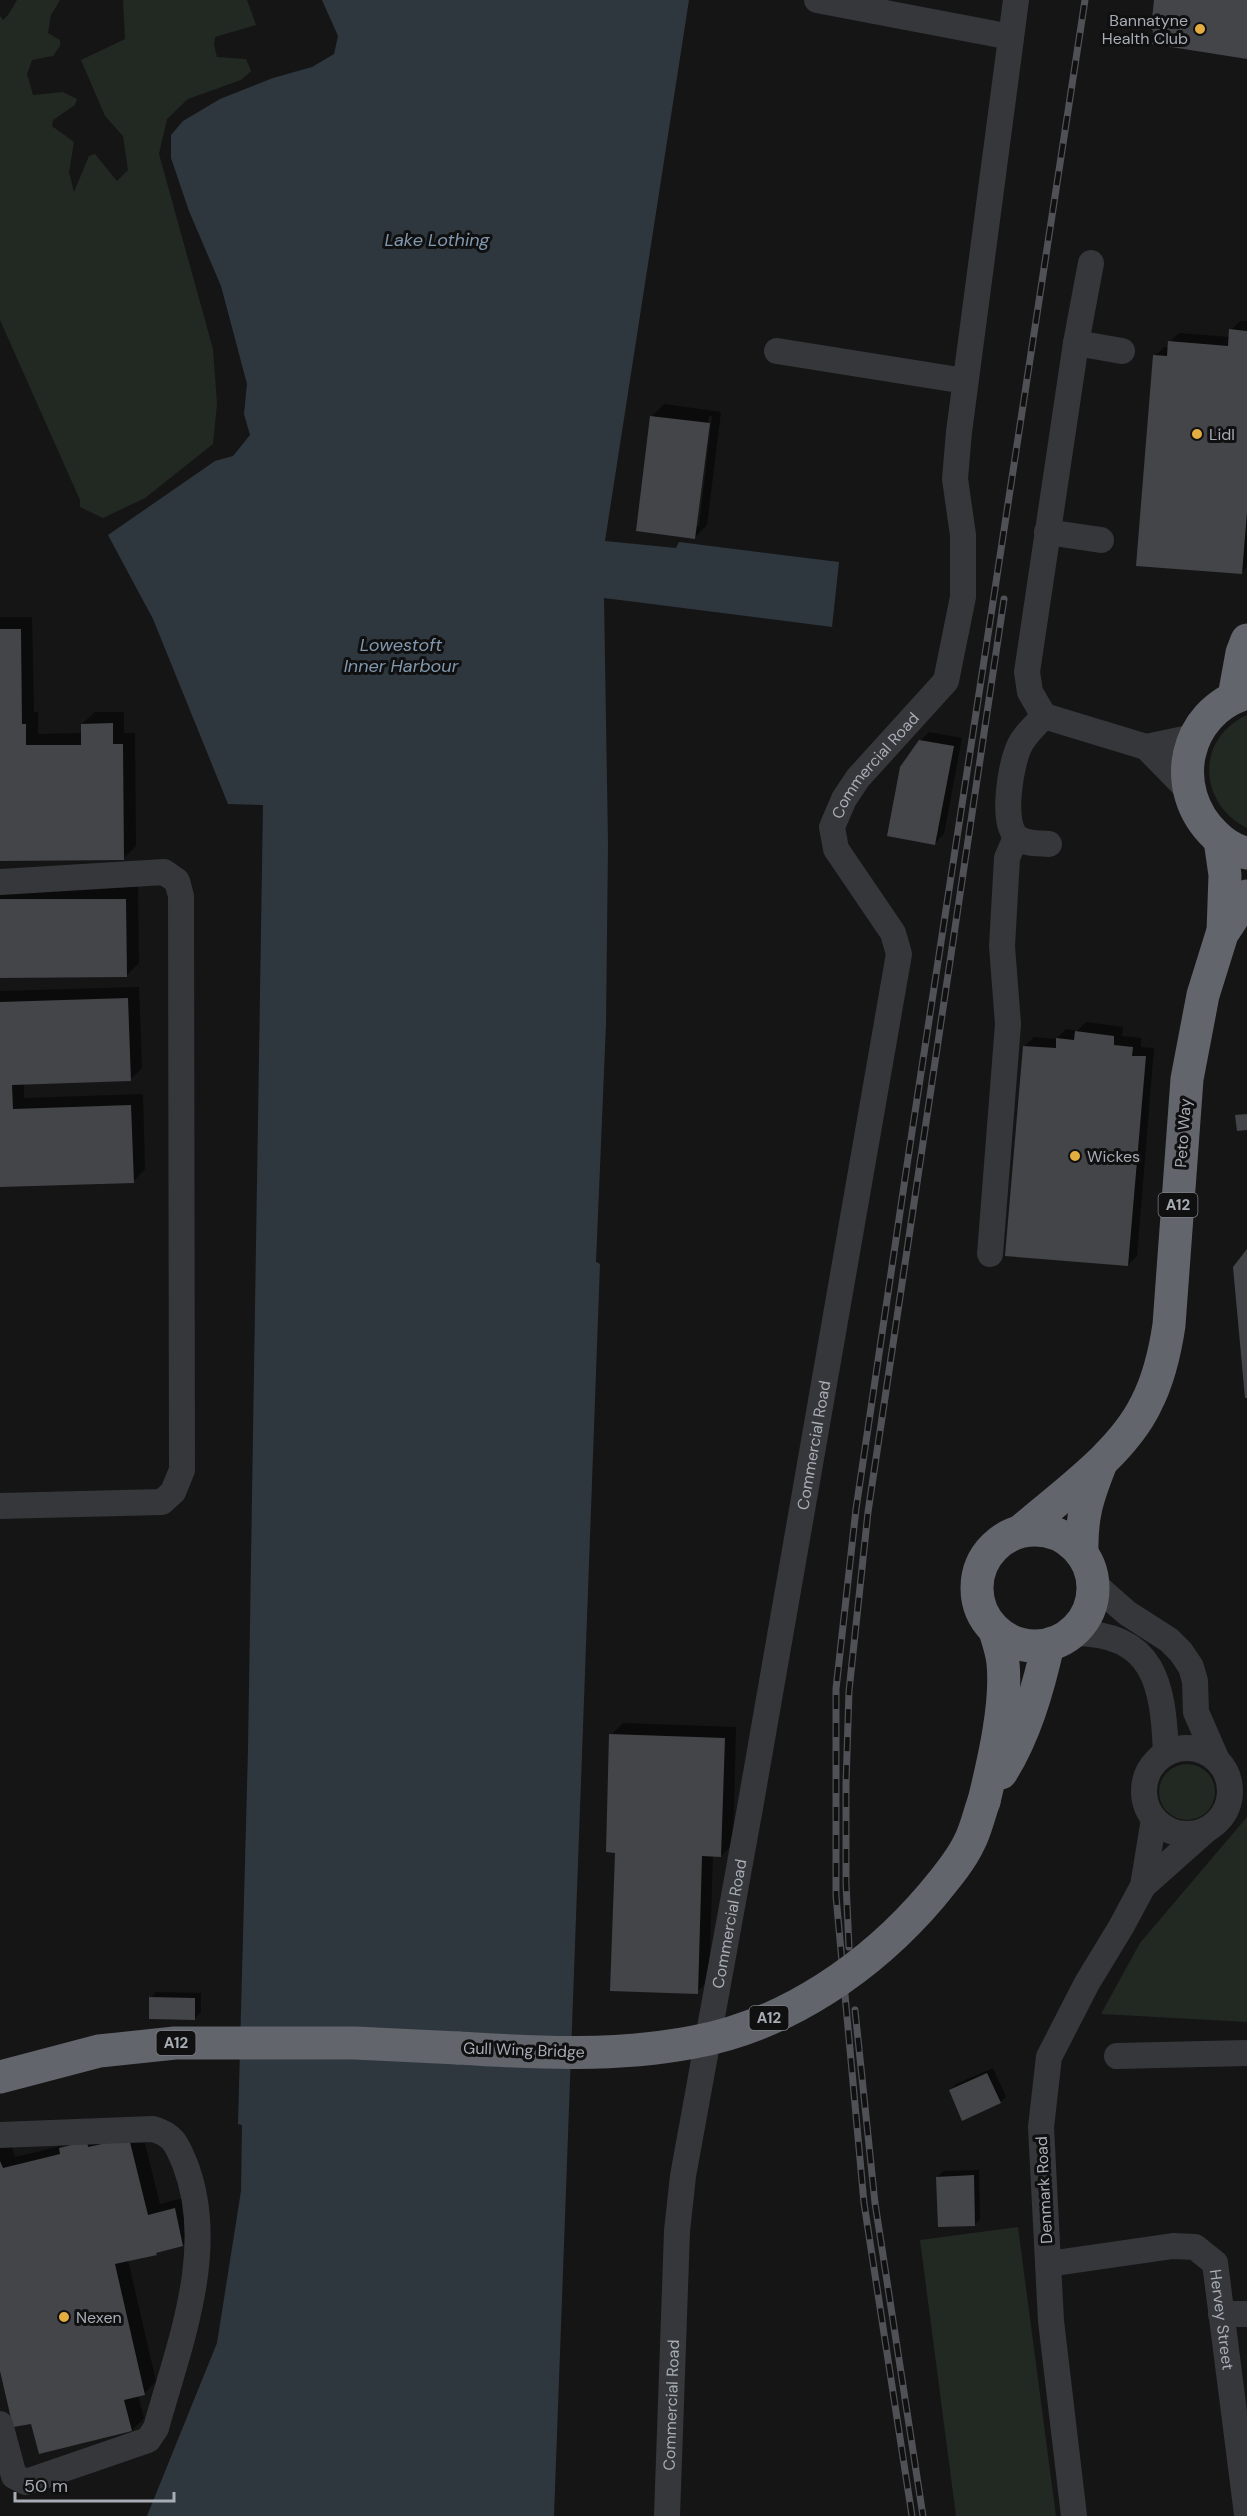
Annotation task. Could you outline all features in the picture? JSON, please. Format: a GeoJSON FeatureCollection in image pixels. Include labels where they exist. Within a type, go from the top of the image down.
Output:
{"type":"FeatureCollection","features":[{"type":"Feature","properties":{"kind":"highway"},"geometry":{"type":"LineString","coordinates":[[1234,847],[1200,818],[1188,790],[1187,763],[1194,737],[1210,714],[1240,695],[1242,653],[1247,640]]}},
{"type":"Feature","properties":{"kind":"highway","name":"Peto Way"},"geometry":{"type":"LineString","coordinates":[[1021,1531],[1101,1461],[1129,1431],[1146,1406],[1165,1352],[1169,1325],[1186,1079],[1203,995],[1222,934],[1225,875],[1234,847]]}},
{"type":"Feature","properties":{"kind":"highway","name":"Peto Way"},"geometry":{"type":"LineString","coordinates":[[1222,934],[1247,896]]}},
{"type":"Feature","properties":{"kind":"highway","name":"Peto Way"},"geometry":{"type":"LineString","coordinates":[[1088,1568],[1082,1531],[1085,1503],[1101,1461]]}},
{"type":"Feature","properties":{"kind":"highway"},"geometry":{"type":"LineString","coordinates":[[1038,1530],[1055,1533],[1070,1542],[1088,1568],[1092,1601],[1085,1619],[1060,1639],[1029,1647],[1010,1642],[995,1631],[984,1617],[977,1600],[981,1565],[990,1550],[1004,1538],[1021,1531],[1038,1530]]}},
{"type":"Feature","properties":{"kind":"highway","name":"A12"},"geometry":{"type":"LineString","coordinates":[[984,1800],[994,1758],[1003,1691],[1003,1662],[995,1631]]}},
{"type":"Feature","properties":{"kind":"highway","name":"A12"},"geometry":{"type":"LineString","coordinates":[[984,1800],[1009,1761],[1040,1681],[1060,1639]]}},
{"type":"Feature","properties":{"kind":"highway","name":"Gull Wing Bridge"},"geometry":{"type":"LineString","coordinates":[[0,2077],[99,2051],[175,2043],[356,2043],[551,2054],[628,2050],[694,2042],[754,2025],[810,1999],[868,1958],[913,1917],[946,1877],[969,1844],[984,1800]]}},
{"type":"Feature","properties":{"kind":"street"},"geometry":{"type":"LineString","coordinates":[[817,0],[1011,37]]}},
{"type":"Feature","properties":{"kind":"street","name":"Commercial Road"},"geometry":{"type":"LineString","coordinates":[[667,2516],[677,2231],[683,2176],[755,1784],[899,954],[893,933],[836,849],[832,827],[844,799],[858,778],[946,681],[963,597],[963,536],[955,479],[959,432],[1016,0]]}},
{"type":"Feature","properties":{"kind":"street"},"geometry":{"type":"LineString","coordinates":[[1091,263],[1076,343],[1027,672],[1030,692],[1044,716],[1146,747],[1194,737]]}},
{"type":"Feature","properties":{"kind":"street"},"geometry":{"type":"LineString","coordinates":[[1076,343],[1122,351]]}},
{"type":"Feature","properties":{"kind":"street"},"geometry":{"type":"LineString","coordinates":[[777,351],[965,381]]}},
{"type":"Feature","properties":{"kind":"street"},"geometry":{"type":"LineString","coordinates":[[1047,532],[1101,540]]}},
{"type":"Feature","properties":{"kind":"street"},"geometry":{"type":"LineString","coordinates":[[1044,716],[1029,731],[1018,749],[1007,805],[1009,826],[1016,837],[1028,843],[1049,844]]}},
{"type":"Feature","properties":{"kind":"street"},"geometry":{"type":"LineString","coordinates":[[1146,747],[1188,790]]}},
{"type":"Feature","properties":{"kind":"street"},"geometry":{"type":"LineString","coordinates":[[990,1254],[1008,1024],[1002,946],[1007,858],[1016,837]]}},
{"type":"Feature","properties":{"kind":"street"},"geometry":{"type":"LineString","coordinates":[[0,882],[154,872],[164,872],[177,881],[181,896],[182,1216],[182,1470],[173,1492],[162,1502],[0,1506]]}},
{"type":"Feature","properties":{"kind":"street"},"geometry":{"type":"LineString","coordinates":[[1088,1568],[1127,1613],[1168,1640],[1181,1652],[1191,1667],[1196,1712],[1216,1758],[1238,1781],[1226,1811],[1218,1822],[1206,1830],[1193,1834],[1178,1833],[1165,1828],[1154,1819],[1146,1806],[1144,1791],[1147,1776],[1154,1762],[1166,1753],[1183,1748],[1201,1749],[1216,1758]]}},
{"type":"Feature","properties":{"kind":"street"},"geometry":{"type":"LineString","coordinates":[[1060,1639],[1099,1633],[1126,1643],[1141,1656],[1156,1678],[1164,1716],[1166,1753]]}},
{"type":"Feature","properties":{"kind":"street","name":"Denmark Road"},"geometry":{"type":"LineString","coordinates":[[1074,2516],[1051,2321],[1041,2127],[1049,2057],[1087,1983],[1122,1927],[1143,1886],[1154,1819]]}},
{"type":"Feature","properties":{"kind":"street","name":"Denmark Road"},"geometry":{"type":"LineString","coordinates":[[1143,1886],[1206,1830]]}},
{"type":"Feature","properties":{"kind":"street"},"geometry":{"type":"LineString","coordinates":[[1117,2056],[1247,2053]]}},
{"type":"Feature","properties":{"kind":"street"},"geometry":{"type":"LineString","coordinates":[[0,2135],[153,2129],[166,2133],[178,2146],[191,2180],[198,2223],[196,2268],[186,2321],[156,2428],[148,2439],[26,2482],[14,2476],[0,2424]]}},
{"type":"Feature","properties":{"kind":"street","name":"Hervey Street"},"geometry":{"type":"LineString","coordinates":[[1048,2264],[1173,2246],[1195,2247],[1215,2263],[1242,2442],[1247,2514]]}},
{"type":"Feature","properties":{"kind":"street"},"geometry":{"type":"LineString","coordinates":[[1221,2314],[1247,2314]]}},
{"type":"Feature","properties":{"kind":"shaded area"},"geometry":{"type":"Polygon","coordinates":[[[17,0],[60,0],[51,15],[48,33],[60,40],[60,46],[53,56],[32,60],[27,74],[33,95],[63,92],[77,99],[75,105],[53,120],[52,126],[74,142],[69,172],[74,192],[89,156],[95,154],[117,181],[128,170],[123,136],[105,116],[81,60],[125,39],[123,0],[247,0],[256,25],[215,37],[217,57],[246,59],[251,71],[241,80],[188,99],[167,119],[159,154],[213,349],[217,403],[213,444],[145,498],[103,518],[80,507],[80,500],[0,320],[0,16],[3,20],[17,0]]]}},
{"type":"Feature","properties":{"kind":"shaded area"},"geometry":{"type":"Polygon","coordinates":[[[1247,715],[1247,828],[1231,817],[1219,803],[1212,788],[1209,771],[1211,755],[1218,739],[1230,726],[1247,715]]]}},
{"type":"Feature","properties":{"kind":"shaded area"},"geometry":{"type":"Polygon","coordinates":[[[1182,1764],[1192,1764],[1207,1772],[1213,1781],[1215,1792],[1213,1803],[1207,1812],[1192,1820],[1182,1820],[1171,1815],[1164,1808],[1159,1797],[1159,1787],[1164,1776],[1171,1769],[1182,1764]]]}},
{"type":"Feature","properties":{"kind":"shaded area"},"geometry":{"type":"Polygon","coordinates":[[[1247,1817],[1247,2022],[1101,2014],[1140,1943],[1247,1817]]]}},
{"type":"Feature","properties":{"kind":"shaded area"},"geometry":{"type":"Polygon","coordinates":[[[1018,2227],[1056,2516],[956,2516],[920,2240],[1018,2227]]]}},
{"type":"Feature","properties":{"kind":"water","name":"Lowestoft Inner Harbour"},"geometry":{"type":"Polygon","coordinates":[[[322,0],[689,0],[605,541],[676,548],[679,542],[839,562],[832,627],[604,598],[608,843],[606,1024],[596,1262],[600,1264],[554,2516],[147,2516],[217,2343],[241,2191],[242,2125],[238,2124],[248,1749],[263,805],[228,804],[153,619],[108,535],[215,461],[233,456],[250,435],[244,414],[247,384],[221,286],[189,211],[171,158],[171,135],[183,121],[220,99],[273,78],[312,67],[334,54],[338,36],[322,0]]]}},
{"type":"Feature","properties":{"kind":"building","name":"Bannatyne Health Club"},"geometry":{"type":"Polygon","coordinates":[[[1154,0],[1247,0],[1247,59],[1152,44],[1154,0]]]}},
{"type":"Feature","properties":{"kind":"building","name":"Lidl"},"geometry":{"type":"Polygon","coordinates":[[[1229,329],[1247,331],[1247,512],[1242,574],[1136,566],[1153,355],[1167,356],[1168,341],[1228,346],[1229,329]]]}},
{"type":"Feature","properties":{"kind":"building"},"geometry":{"type":"Polygon","coordinates":[[[650,416],[710,423],[695,539],[636,531],[650,416]]]}},
{"type":"Feature","properties":{"kind":"building"},"geometry":{"type":"Polygon","coordinates":[[[0,629],[21,629],[22,724],[26,724],[26,745],[81,745],[81,724],[113,723],[113,744],[123,744],[124,860],[0,861],[0,629]]]}},
{"type":"Feature","properties":{"kind":"building"},"geometry":{"type":"Polygon","coordinates":[[[919,740],[954,746],[935,845],[887,836],[900,767],[919,740]]]}},
{"type":"Feature","properties":{"kind":"building"},"geometry":{"type":"Polygon","coordinates":[[[0,899],[126,899],[127,977],[0,978],[0,899]]]}},
{"type":"Feature","properties":{"kind":"building"},"geometry":{"type":"Polygon","coordinates":[[[128,998],[131,1081],[12,1085],[13,1109],[131,1105],[134,1183],[0,1187],[0,1002],[128,998]]]}},
{"type":"Feature","properties":{"kind":"building","name":"Wickes"},"geometry":{"type":"Polygon","coordinates":[[[1075,1031],[1114,1036],[1114,1045],[1133,1047],[1132,1056],[1146,1056],[1128,1266],[1005,1256],[1023,1046],[1056,1048],[1056,1038],[1074,1040],[1075,1031]]]}},
{"type":"Feature","properties":{"kind":"building"},"geometry":{"type":"Polygon","coordinates":[[[1247,1114],[1247,1130],[1237,1131],[1235,1115],[1247,1114]]]}},
{"type":"Feature","properties":{"kind":"building"},"geometry":{"type":"Polygon","coordinates":[[[1247,1249],[1247,1398],[1245,1398],[1233,1267],[1247,1249]]]}},
{"type":"Feature","properties":{"kind":"building"},"geometry":{"type":"Polygon","coordinates":[[[609,1734],[725,1738],[721,1857],[702,1856],[698,1994],[610,1991],[615,1853],[606,1852],[609,1734]]]}},
{"type":"Feature","properties":{"kind":"building"},"geometry":{"type":"Polygon","coordinates":[[[149,1997],[195,1998],[195,2020],[149,2019],[149,1997]]]}},
{"type":"Feature","properties":{"kind":"building"},"geometry":{"type":"Polygon","coordinates":[[[987,2073],[1001,2103],[962,2121],[949,2090],[987,2073]]]}},
{"type":"Feature","properties":{"kind":"building","name":"Nexen"},"geometry":{"type":"Polygon","coordinates":[[[129,2138],[148,2215],[175,2208],[183,2246],[156,2253],[157,2255],[115,2264],[145,2395],[124,2400],[132,2431],[39,2454],[31,2424],[13,2427],[0,2371],[0,2161],[3,2168],[60,2154],[59,2148],[87,2141],[88,2147],[129,2138]]]}},
{"type":"Feature","properties":{"kind":"building"},"geometry":{"type":"Polygon","coordinates":[[[974,2175],[975,2226],[938,2227],[936,2177],[974,2175]]]}},
{"type":"Feature","properties":{"kind":"railway"},"geometry":{"type":"LineString","coordinates":[[912,2516],[864,2203],[836,1896],[836,1689],[856,1509],[1085,0]]}},
{"type":"Feature","properties":{"kind":"railway"},"geometry":{"type":"LineString","coordinates":[[849,1947],[846,1883],[849,1691],[868,1512],[1004,599]]}},
{"type":"Feature","properties":{"kind":"railway"},"geometry":{"type":"LineString","coordinates":[[855,2010],[875,2203],[923,2516]]}},
{"type":"Feature","properties":{"kind":"place","name":"Bannatyne Health Club"},"geometry":{"type":"Point","coordinates":[1200,29]}},
{"type":"Feature","properties":{"kind":"place","name":"Lidl"},"geometry":{"type":"Point","coordinates":[1197,434]}},
{"type":"Feature","properties":{"kind":"place","name":"Wickes"},"geometry":{"type":"Point","coordinates":[1075,1156]}},
{"type":"Feature","properties":{"kind":"place","name":"Nexen"},"geometry":{"type":"Point","coordinates":[64,2317]}},
{"type":"Feature","properties":{"kind":"water label","name":"Lake Lothing"},"geometry":{"type":"Point","coordinates":[437,240]}}]}
